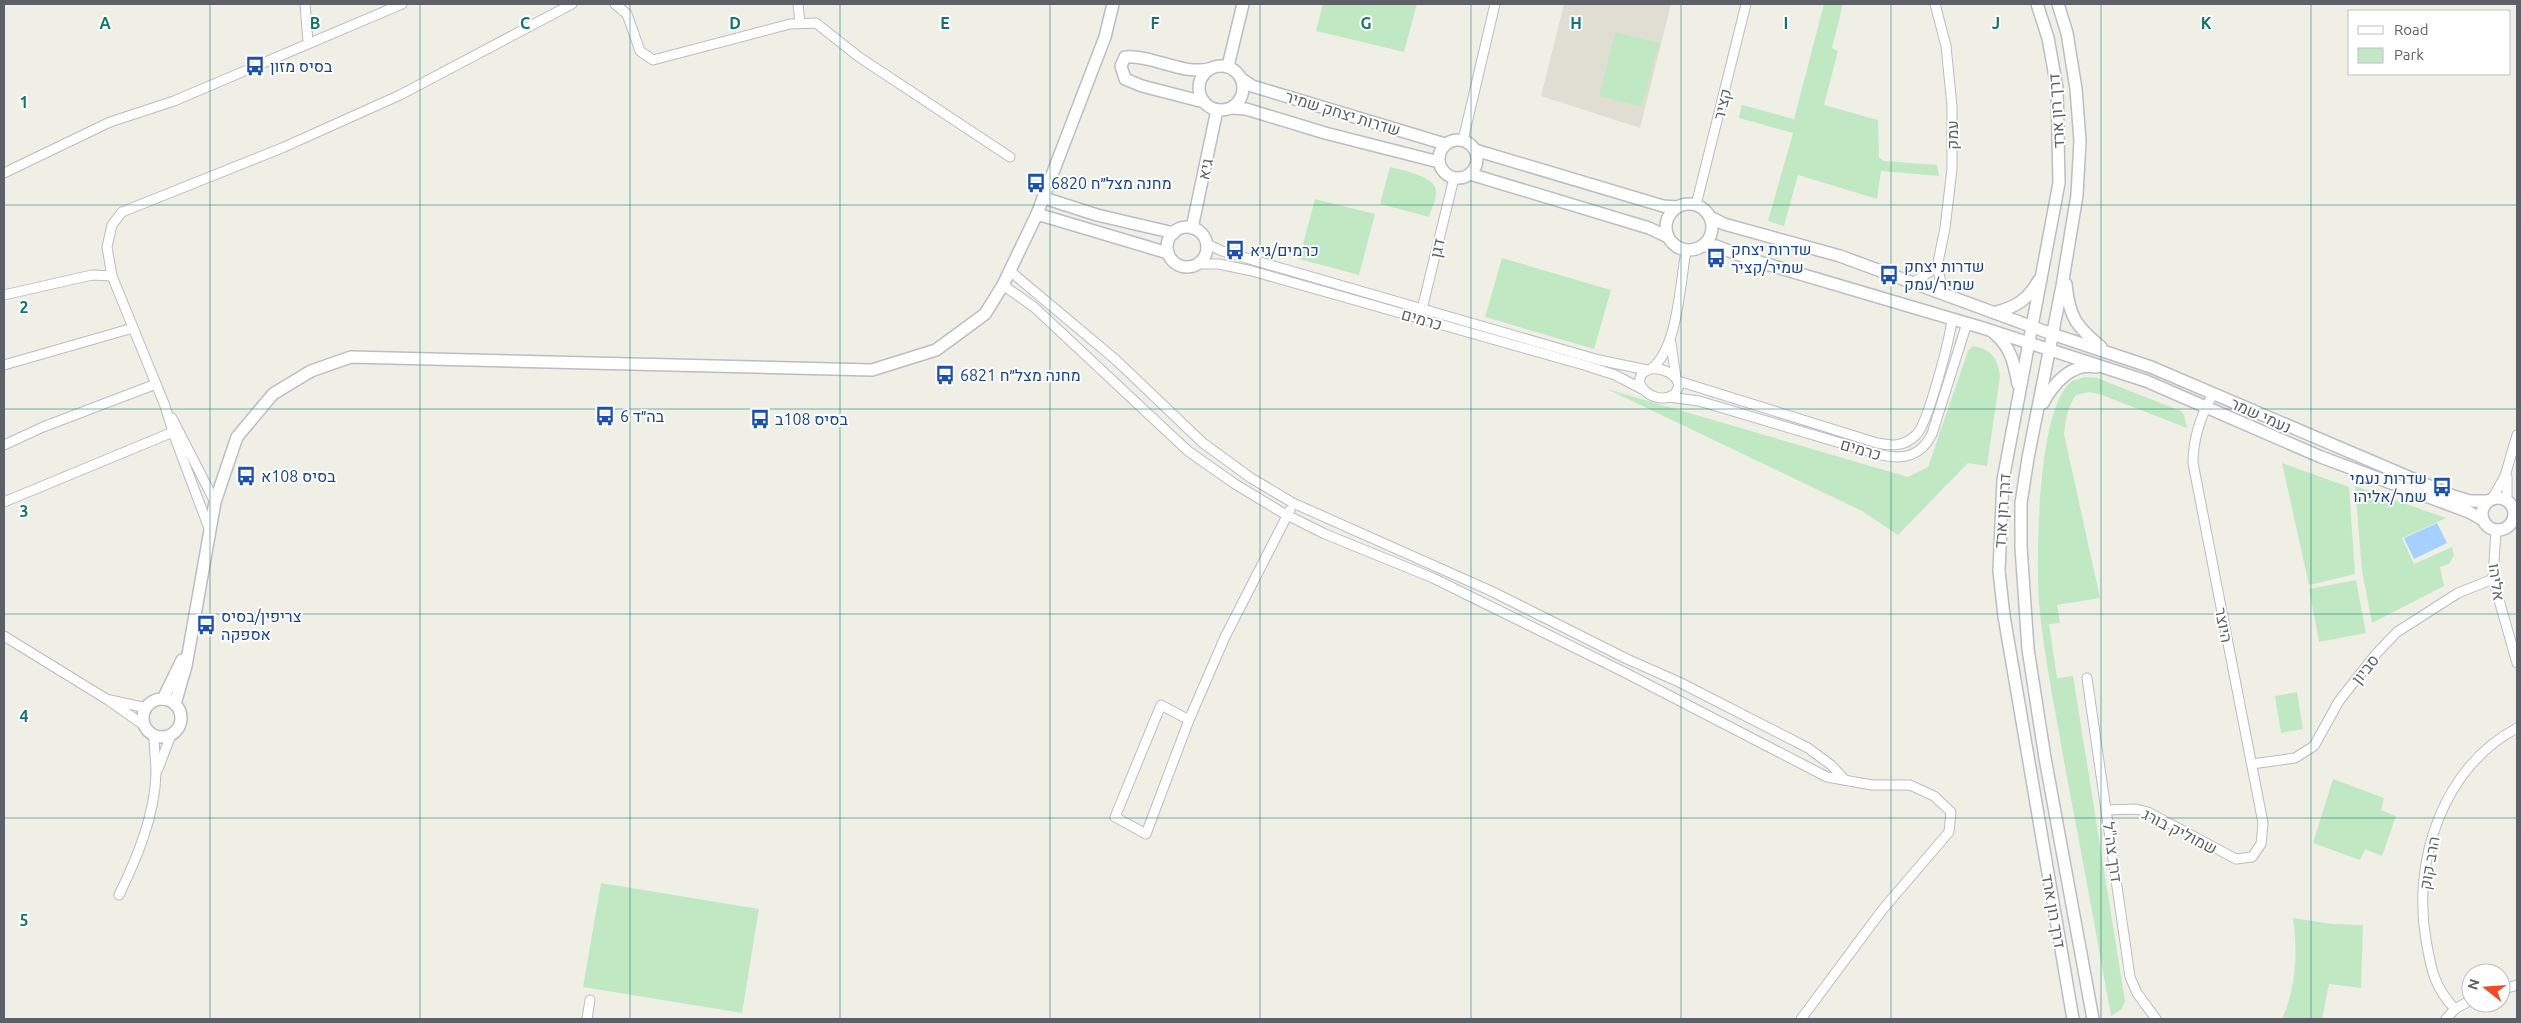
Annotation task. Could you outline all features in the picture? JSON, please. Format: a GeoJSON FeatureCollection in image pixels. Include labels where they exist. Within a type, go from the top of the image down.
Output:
{"type":"FeatureCollection","features":[{"type":"Feature","properties":{"kind":"street"},"geometry":{"type":"LineString","coordinates":[[305,4],[308,42]]}},
{"type":"Feature","properties":{"kind":"street"},"geometry":{"type":"LineString","coordinates":[[4,173],[110,122],[174,101],[308,42],[402,4]]}},
{"type":"Feature","properties":{"kind":"street"},"geometry":{"type":"LineString","coordinates":[[210,531],[165,406],[112,276],[107,247],[112,225],[122,212],[282,148],[400,95],[572,4]]}},
{"type":"Feature","properties":{"kind":"street"},"geometry":{"type":"LineString","coordinates":[[615,4],[627,14],[640,51],[653,60],[790,24],[816,23],[859,57],[1010,157]]}},
{"type":"Feature","properties":{"kind":"street"},"geometry":{"type":"LineString","coordinates":[[798,4],[800,23]]}},
{"type":"Feature","properties":{"kind":"street"},"geometry":{"type":"LineString","coordinates":[[174,704],[186,666],[215,502],[237,437],[273,394],[311,371],[351,357],[872,370],[936,350],[986,314],[1003,286],[1044,198],[1105,37],[1113,4]]}},
{"type":"Feature","properties":{"kind":"street"},"geometry":{"type":"LineString","coordinates":[[1228,66],[1243,4]]}},
{"type":"Feature","properties":{"kind":"street"},"geometry":{"type":"LineString","coordinates":[[1463,140],[1495,4]]}},
{"type":"Feature","properties":{"kind":"street","name":"קציר"},"geometry":{"type":"LineString","coordinates":[[1696,205],[1746,4]]}},
{"type":"Feature","properties":{"kind":"street","name":"עמק"},"geometry":{"type":"LineString","coordinates":[[1935,4],[1946,46],[1952,135],[1952,169],[1945,228],[1937,267],[1944,293]]}},
{"type":"Feature","properties":{"kind":"street","name":"דרך רון ארד"},"geometry":{"type":"LineString","coordinates":[[2037,4],[2048,38],[2057,88],[2059,183],[2003,480],[1999,571],[2004,616],[2073,1019]]}},
{"type":"Feature","properties":{"kind":"street","name":"דרך רון ארד"},"geometry":{"type":"LineString","coordinates":[[2058,4],[2066,33],[2076,89],[2080,141],[2077,195],[2065,272],[2048,349],[2022,503],[2021,556],[2028,649],[2045,758],[2093,1019]]}},
{"type":"Feature","properties":{"kind":"street"},"geometry":{"type":"LineString","coordinates":[[1137,56],[1187,69],[1209,69],[1218,66],[1228,66],[1234,69],[1242,79],[1244,85],[1241,98],[1232,108],[1217,110],[1204,102],[1142,86],[1125,79],[1121,66],[1126,57],[1137,56]]}},
{"type":"Feature","properties":{"kind":"street"},"geometry":{"type":"LineString","coordinates":[[1204,102],[1199,85],[1209,69]]}},
{"type":"Feature","properties":{"kind":"street","name":"שדרות יצחק שמיר"},"geometry":{"type":"LineString","coordinates":[[1242,79],[1252,86],[1446,144]]}},
{"type":"Feature","properties":{"kind":"street","name":"שדרות יצחק שמיר"},"geometry":{"type":"LineString","coordinates":[[1232,108],[1246,109],[1325,134],[1439,162]]}},
{"type":"Feature","properties":{"kind":"street","name":"גיא"},"geometry":{"type":"LineString","coordinates":[[1192,228],[1217,110]]}},
{"type":"Feature","properties":{"kind":"street"},"geometry":{"type":"LineString","coordinates":[[1475,150],[1476,165],[1470,174],[1454,178],[1444,172],[1439,162],[1440,152],[1446,144],[1463,140],[1475,150],[1663,206],[1696,205],[1710,217],[1724,224],[1840,256],[2033,326]]}},
{"type":"Feature","properties":{"kind":"street"},"geometry":{"type":"LineString","coordinates":[[1470,174],[1649,228],[1668,237]]}},
{"type":"Feature","properties":{"kind":"street","name":"דגן"},"geometry":{"type":"LineString","coordinates":[[1419,318],[1454,178]]}},
{"type":"Feature","properties":{"kind":"street"},"geometry":{"type":"LineString","coordinates":[[1044,198],[1097,215],[1174,233]]}},
{"type":"Feature","properties":{"kind":"street"},"geometry":{"type":"LineString","coordinates":[[1677,207],[1666,224],[1668,237],[1672,244],[1686,251],[1704,246],[1716,246],[1753,260],[2030,343]]}},
{"type":"Feature","properties":{"kind":"street"},"geometry":{"type":"LineString","coordinates":[[1037,214],[1168,253],[1178,266],[1190,267],[1198,264],[1206,252],[1205,240],[1202,235],[1192,228],[1186,228],[1174,233],[1168,242],[1168,253]]}},
{"type":"Feature","properties":{"kind":"street"},"geometry":{"type":"LineString","coordinates":[[1704,246],[1712,229],[1710,217]]}},
{"type":"Feature","properties":{"kind":"street","name":"כרמים"},"geometry":{"type":"LineString","coordinates":[[1205,240],[1222,251],[1599,360],[1649,370]]}},
{"type":"Feature","properties":{"kind":"street"},"geometry":{"type":"LineString","coordinates":[[1671,335],[1672,361],[1677,379],[1677,391],[1669,397],[1655,397],[1642,389],[1640,378],[1664,354],[1671,335],[1686,251]]}},
{"type":"Feature","properties":{"kind":"street","name":"כרמים"},"geometry":{"type":"LineString","coordinates":[[1198,264],[1218,264],[1252,270],[1584,365],[1615,376],[1642,389]]}},
{"type":"Feature","properties":{"kind":"street"},"geometry":{"type":"LineString","coordinates":[[1914,282],[1937,267]]}},
{"type":"Feature","properties":{"kind":"street"},"geometry":{"type":"LineString","coordinates":[[1010,271],[1116,360],[1203,443],[1251,478],[1293,503],[1491,591],[1627,659],[1679,682],[1808,748],[1831,765],[1845,780]]}},
{"type":"Feature","properties":{"kind":"street"},"geometry":{"type":"LineString","coordinates":[[2065,272],[2068,305],[2072,316],[2083,332],[2106,352]]}},
{"type":"Feature","properties":{"kind":"street"},"geometry":{"type":"LineString","coordinates":[[4,295],[92,274],[112,276]]}},
{"type":"Feature","properties":{"kind":"street"},"geometry":{"type":"LineString","coordinates":[[1996,312],[2013,308],[2021,303],[2043,274]]}},
{"type":"Feature","properties":{"kind":"street"},"geometry":{"type":"LineString","coordinates":[[1003,286],[1034,307],[1188,451],[1235,484],[1287,514],[1325,534],[1434,578],[1622,671],[1827,777],[1872,785],[1910,785],[1934,796],[1951,812],[1949,832],[1883,909],[1801,1019]]}},
{"type":"Feature","properties":{"kind":"street","name":"כרמים"},"geometry":{"type":"LineString","coordinates":[[1677,379],[1877,443],[1892,446],[1901,444],[1916,435],[1925,420],[1952,319]]}},
{"type":"Feature","properties":{"kind":"street","name":"כרמים"},"geometry":{"type":"LineString","coordinates":[[1669,397],[1699,401],[1881,455],[1907,457],[1923,448],[1932,434],[1967,323]]}},
{"type":"Feature","properties":{"kind":"street","name":"נעמי שמר"},"geometry":{"type":"LineString","coordinates":[[2033,326],[2184,380],[2453,496],[2478,502],[2490,500]]}},
{"type":"Feature","properties":{"kind":"street"},"geometry":{"type":"LineString","coordinates":[[4,365],[133,328]]}},
{"type":"Feature","properties":{"kind":"street"},"geometry":{"type":"LineString","coordinates":[[1983,328],[1993,333],[2009,348],[2014,361],[2019,390]]}},
{"type":"Feature","properties":{"kind":"street","name":"נעמי שמר"},"geometry":{"type":"LineString","coordinates":[[2030,343],[2146,381],[2321,457],[2469,512],[2483,520]]}},
{"type":"Feature","properties":{"kind":"street"},"geometry":{"type":"LineString","coordinates":[[2037,413],[2049,390],[2073,370],[2089,366],[2120,372]]}},
{"type":"Feature","properties":{"kind":"street"},"geometry":{"type":"LineString","coordinates":[[1649,370],[1666,371],[1677,379]]}},
{"type":"Feature","properties":{"kind":"street"},"geometry":{"type":"LineString","coordinates":[[4,445],[43,427],[156,384]]}},
{"type":"Feature","properties":{"kind":"street","name":"היוצר"},"geometry":{"type":"LineString","coordinates":[[2213,394],[2205,407],[2195,439],[2193,451],[2195,479],[2264,829],[2261,844],[2252,856]]}},
{"type":"Feature","properties":{"kind":"street"},"geometry":{"type":"LineString","coordinates":[[165,406],[215,502]]}},
{"type":"Feature","properties":{"kind":"street"},"geometry":{"type":"LineString","coordinates":[[4,502],[173,432]]}},
{"type":"Feature","properties":{"kind":"street"},"geometry":{"type":"LineString","coordinates":[[2509,466],[2514,516],[2507,528],[2488,527],[2483,520],[2482,510],[2490,500],[2509,466],[2517,435]]}},
{"type":"Feature","properties":{"kind":"street"},"geometry":{"type":"LineString","coordinates":[[2490,500],[2512,504]]}},
{"type":"Feature","properties":{"kind":"street"},"geometry":{"type":"LineString","coordinates":[[1190,720],[1161,705],[1115,816],[1146,834],[1183,737],[1225,637],[1293,503]]}},
{"type":"Feature","properties":{"kind":"street","name":"אליהו"},"geometry":{"type":"LineString","coordinates":[[2507,528],[2493,578],[2517,662]]}},
{"type":"Feature","properties":{"kind":"street","name":"סביון"},"geometry":{"type":"LineString","coordinates":[[2252,764],[2295,758],[2314,746],[2339,701],[2376,654],[2397,632],[2439,604],[2493,578]]}},
{"type":"Feature","properties":{"kind":"street"},"geometry":{"type":"LineString","coordinates":[[163,699],[180,664],[191,635]]}},
{"type":"Feature","properties":{"kind":"street"},"geometry":{"type":"LineString","coordinates":[[4,636],[108,700],[149,730],[159,737],[171,735],[176,731],[181,720],[179,709],[174,704],[163,699],[157,700],[147,708],[144,720],[149,730],[156,774]]}},
{"type":"Feature","properties":{"kind":"street","name":"דרך צה\"ל"},"geometry":{"type":"LineString","coordinates":[[2086,678],[2107,810],[2130,977],[2137,993],[2156,1019]]}},
{"type":"Feature","properties":{"kind":"street"},"geometry":{"type":"LineString","coordinates":[[108,700],[147,708]]}},
{"type":"Feature","properties":{"kind":"street","name":"הרב קוק"},"geometry":{"type":"LineString","coordinates":[[2455,1009],[2436,986],[2423,924],[2424,880],[2429,849],[2442,811],[2466,772],[2497,739],[2517,728]]}},
{"type":"Feature","properties":{"kind":"street"},"geometry":{"type":"LineString","coordinates":[[119,894],[132,867],[151,812],[156,774],[171,735]]}},
{"type":"Feature","properties":{"kind":"street","name":"שמוליק בורג"},"geometry":{"type":"LineString","coordinates":[[2107,810],[2136,809],[2148,812],[2228,856],[2245,859],[2252,856]]}},
{"type":"Feature","properties":{"kind":"street"},"geometry":{"type":"LineString","coordinates":[[587,1019],[590,1000]]}},
{"type":"Feature","properties":{"kind":"street"},"geometry":{"type":"LineString","coordinates":[[2446,1019],[2461,1006]]}},
{"type":"Feature","properties":{"kind":"street"},"geometry":{"type":"LineString","coordinates":[[2454,1019],[2455,1009]]}},
{"type":"Feature","properties":{"kind":"shaded area"},"geometry":{"type":"Polygon","coordinates":[[[1564,4],[1671,4],[1640,128],[1541,96],[1564,4]]]}},
{"type":"Feature","properties":{"kind":"green space"},"geometry":{"type":"Polygon","coordinates":[[[1323,4],[1417,4],[1404,52],[1316,31],[1323,4]]]}},
{"type":"Feature","properties":{"kind":"green space"},"geometry":{"type":"Polygon","coordinates":[[[1824,4],[1843,4],[1832,48],[1838,51],[1824,105],[1878,120],[1879,158],[1884,161],[1937,165],[1939,176],[1881,171],[1877,199],[1798,175],[1784,226],[1768,221],[1793,133],[1739,118],[1742,105],[1794,119],[1824,4]]]}},
{"type":"Feature","properties":{"kind":"green space"},"geometry":{"type":"Polygon","coordinates":[[[1615,32],[1659,43],[1642,107],[1599,96],[1615,32]]]}},
{"type":"Feature","properties":{"kind":"green space"},"geometry":{"type":"Polygon","coordinates":[[[1390,167],[1417,174],[1430,181],[1434,186],[1436,197],[1429,217],[1380,204],[1390,167]]]}},
{"type":"Feature","properties":{"kind":"green space"},"geometry":{"type":"Polygon","coordinates":[[[1315,199],[1375,214],[1359,275],[1299,259],[1315,199]]]}},
{"type":"Feature","properties":{"kind":"green space"},"geometry":{"type":"Polygon","coordinates":[[[1502,258],[1611,290],[1594,349],[1485,317],[1502,258]]]}},
{"type":"Feature","properties":{"kind":"green space"},"geometry":{"type":"Polygon","coordinates":[[[1973,346],[1985,349],[1992,355],[2000,376],[1987,466],[1968,463],[1898,535],[1862,511],[1607,389],[1908,477],[1928,467],[1968,351],[1973,346]]]}},
{"type":"Feature","properties":{"kind":"green space"},"geometry":{"type":"Polygon","coordinates":[[[2084,377],[2097,378],[2181,411],[2187,428],[2102,395],[2089,392],[2076,395],[2073,400],[2067,414],[2064,434],[2100,598],[2057,605],[2060,623],[2049,624],[2057,678],[2073,676],[2125,1001],[2122,1009],[2111,1016],[2050,685],[2041,624],[2038,582],[2041,487],[2051,423],[2059,399],[2070,383],[2084,377]]]}},
{"type":"Feature","properties":{"kind":"green space"},"geometry":{"type":"Polygon","coordinates":[[[2282,463],[2349,487],[2355,574],[2309,585],[2282,463]]]}},
{"type":"Feature","properties":{"kind":"green space"},"geometry":{"type":"Polygon","coordinates":[[[2355,486],[2446,518],[2402,538],[2414,564],[2452,547],[2454,555],[2449,564],[2440,567],[2444,586],[2372,623],[2362,571],[2355,486]]]}},
{"type":"Feature","properties":{"kind":"green space"},"geometry":{"type":"Polygon","coordinates":[[[2356,580],[2366,633],[2319,642],[2309,589],[2356,580]]]}},
{"type":"Feature","properties":{"kind":"green space"},"geometry":{"type":"Polygon","coordinates":[[[2297,692],[2303,729],[2281,733],[2275,696],[2297,692]]]}},
{"type":"Feature","properties":{"kind":"green space"},"geometry":{"type":"Polygon","coordinates":[[[2333,779],[2384,798],[2381,810],[2396,816],[2382,856],[2365,849],[2360,860],[2313,843],[2333,779]]]}},
{"type":"Feature","properties":{"kind":"green space"},"geometry":{"type":"Polygon","coordinates":[[[601,883],[759,909],[742,1013],[583,987],[601,883]]]}},
{"type":"Feature","properties":{"kind":"green space"},"geometry":{"type":"Polygon","coordinates":[[[2293,918],[2332,924],[2363,925],[2361,988],[2329,984],[2322,1019],[2282,1019],[2287,1007],[2295,970],[2293,918]]]}},
{"type":"Feature","properties":{"kind":"water"},"geometry":{"type":"Polygon","coordinates":[[[2437,523],[2447,543],[2414,559],[2404,538],[2437,523]]]}},
{"type":"Feature","properties":{"kind":"place","name":"בסיס מזון"},"geometry":{"type":"Point","coordinates":[255,66]}},
{"type":"Feature","properties":{"kind":"place","name":"מחנה מצל״ח 6820"},"geometry":{"type":"Point","coordinates":[1036,183]}},
{"type":"Feature","properties":{"kind":"place","name":"כרמים/גיא"},"geometry":{"type":"Point","coordinates":[1235,250]}},
{"type":"Feature","properties":{"kind":"place","name":"שדרות יצחק שמיר/קציר"},"geometry":{"type":"Point","coordinates":[1716,258]}},
{"type":"Feature","properties":{"kind":"place","name":"שדרות יצחק שמיר/עמק"},"geometry":{"type":"Point","coordinates":[1889,275]}},
{"type":"Feature","properties":{"kind":"place","name":"מחנה מצל״ח 6821"},"geometry":{"type":"Point","coordinates":[945,375]}},
{"type":"Feature","properties":{"kind":"place","name":"בה״ד 6"},"geometry":{"type":"Point","coordinates":[605,416]}},
{"type":"Feature","properties":{"kind":"place","name":"בסיס 108ב"},"geometry":{"type":"Point","coordinates":[760,419]}},
{"type":"Feature","properties":{"kind":"place","name":"בסיס 108א"},"geometry":{"type":"Point","coordinates":[246,476]}},
{"type":"Feature","properties":{"kind":"place","name":"שדרות נעמי שמר/אליהו"},"geometry":{"type":"Point","coordinates":[2442,487]}},
{"type":"Feature","properties":{"kind":"place","name":"צריפין/בסיס אספקה"},"geometry":{"type":"Point","coordinates":[206,625]}}]}
